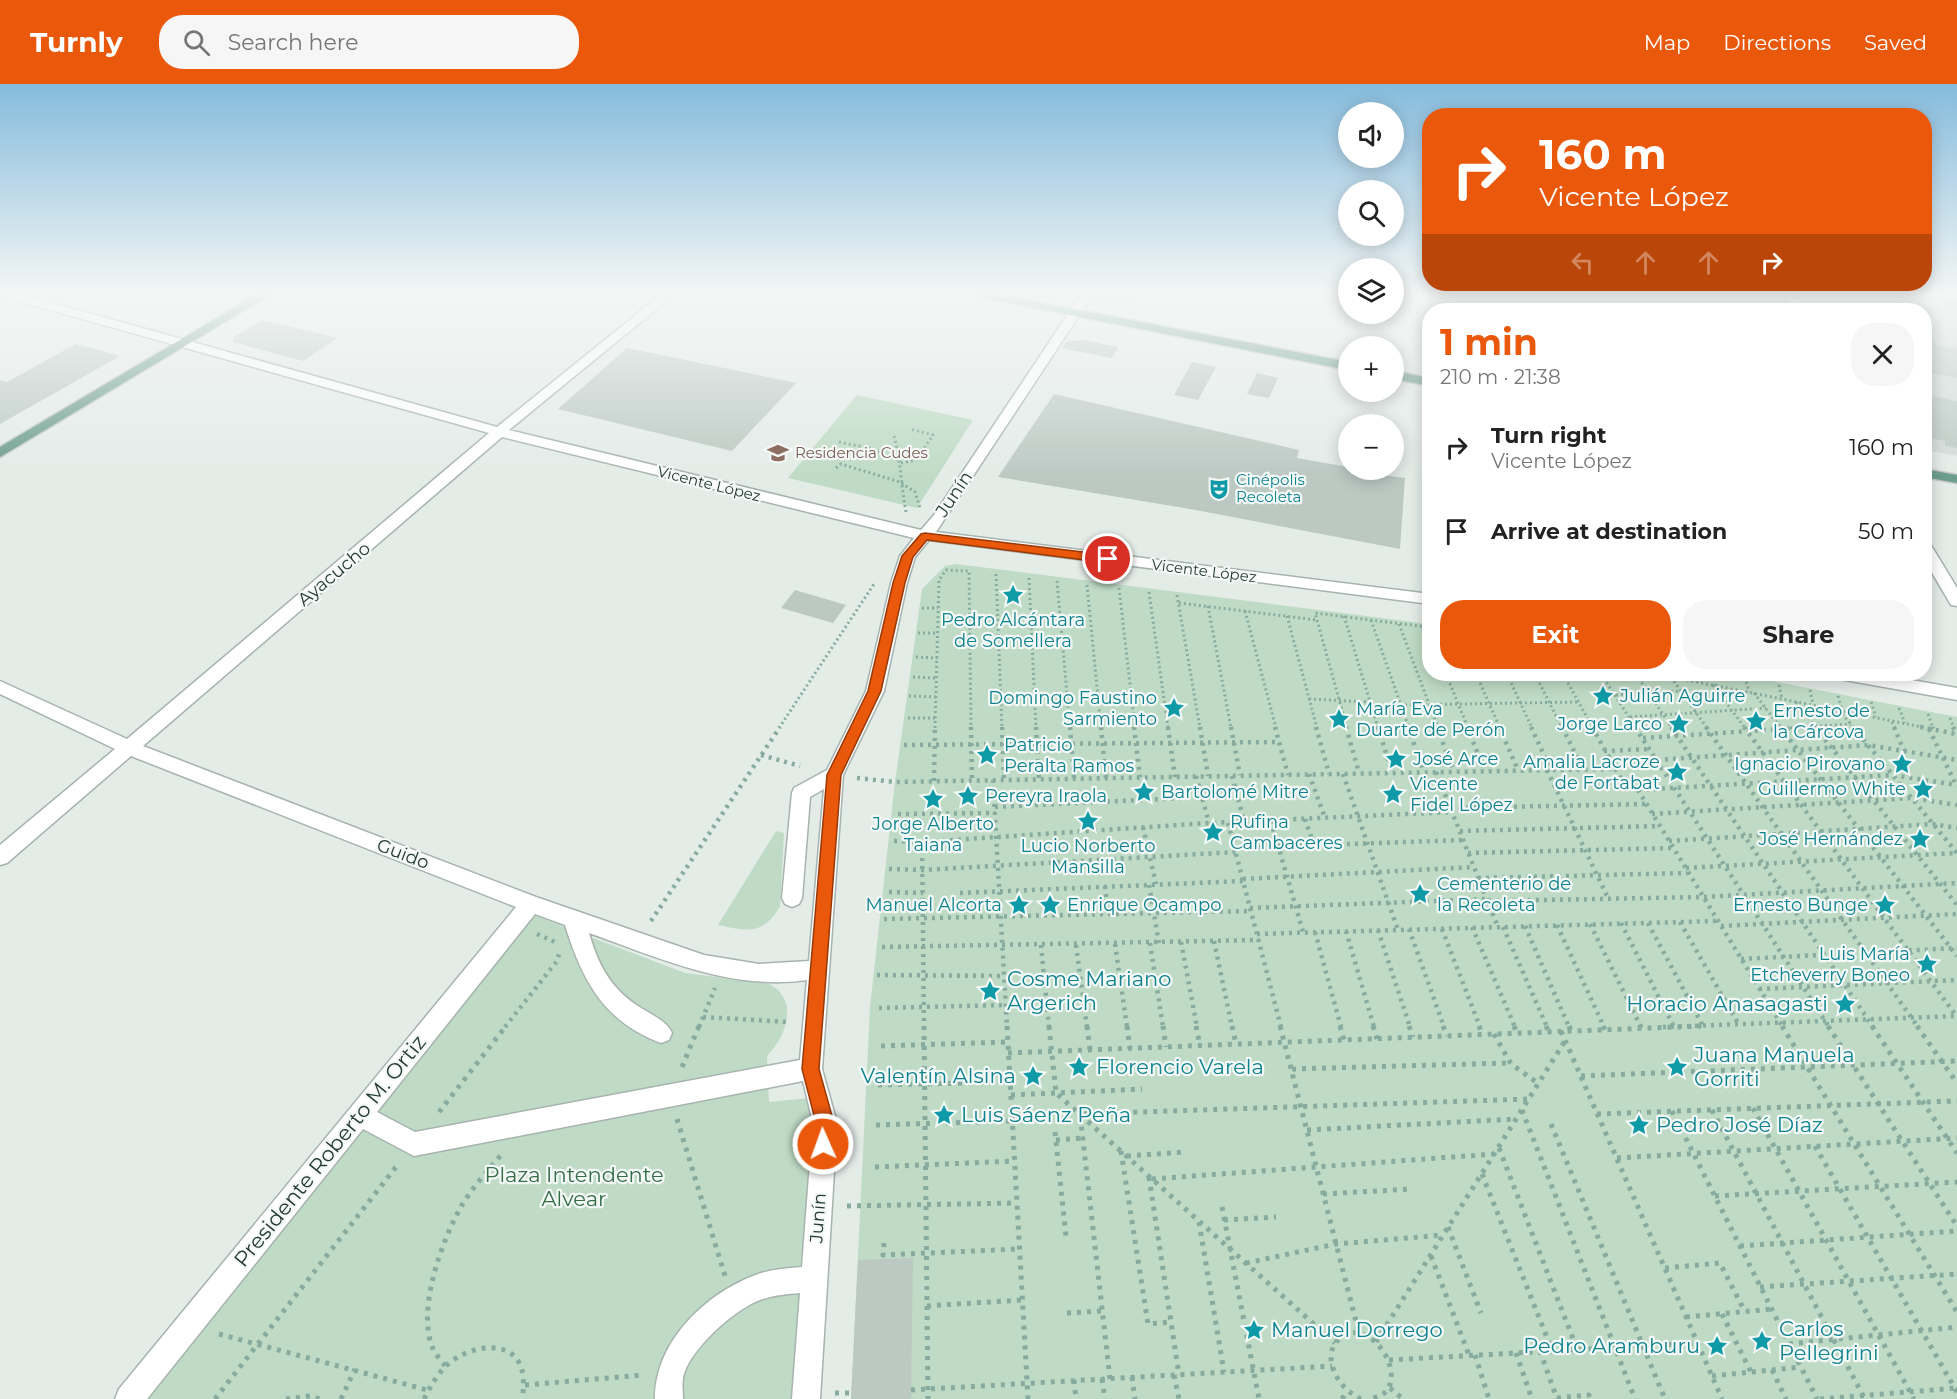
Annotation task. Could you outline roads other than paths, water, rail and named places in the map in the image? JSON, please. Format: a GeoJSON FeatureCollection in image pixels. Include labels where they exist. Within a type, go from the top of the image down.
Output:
{"type":"FeatureCollection","features":[{"type":"Feature","properties":{"kind":"main road"},"geometry":{"type":"LineString","coordinates":[[0,453],[164,354]]}},
{"type":"Feature","properties":{"kind":"main road"},"geometry":{"type":"LineString","coordinates":[[1286,354],[1338,364]]}},
{"type":"Feature","properties":{"kind":"main road"},"geometry":{"type":"LineString","coordinates":[[1404,377],[1422,380]]}},
{"type":"Feature","properties":{"kind":"main road"},"geometry":{"type":"LineString","coordinates":[[1932,474],[1957,479]]}},
{"type":"Feature","properties":{"kind":"street","name":"Vicente López"},"geometry":{"type":"LineString","coordinates":[[227,354],[499,432],[916,535],[1422,598]]}},
{"type":"Feature","properties":{"kind":"street","name":"Ayacucho"},"geometry":{"type":"LineString","coordinates":[[0,857],[499,432],[595,354]]}},
{"type":"Feature","properties":{"kind":"street","name":"Junín"},"geometry":{"type":"LineString","coordinates":[[806,1399],[825,1123],[811,1069],[834,775],[874,691],[899,583],[916,535],[1044,354]]}},
{"type":"Feature","properties":{"kind":"street"},"geometry":{"type":"LineString","coordinates":[[1932,559],[1957,601]]}},
{"type":"Feature","properties":{"kind":"street"},"geometry":{"type":"LineString","coordinates":[[1884,681],[1957,694]]}},
{"type":"Feature","properties":{"kind":"street","name":"Guido"},"geometry":{"type":"LineString","coordinates":[[0,687],[130,748],[531,904],[704,964],[759,974],[784,974],[819,969]]}},
{"type":"Feature","properties":{"kind":"street"},"geometry":{"type":"LineString","coordinates":[[792,898],[801,793],[834,775]]}},
{"type":"Feature","properties":{"kind":"street","name":"Presidente Roberto M. Ortiz"},"geometry":{"type":"LineString","coordinates":[[129,1399],[531,904]]}},
{"type":"Feature","properties":{"kind":"street"},"geometry":{"type":"LineString","coordinates":[[574,919],[590,969],[603,991],[626,1012],[660,1033]]}},
{"type":"Feature","properties":{"kind":"street"},"geometry":{"type":"LineString","coordinates":[[359,1115],[414,1144],[811,1069]]}},
{"type":"Feature","properties":{"kind":"street"},"geometry":{"type":"LineString","coordinates":[[669,1399],[670,1373],[680,1353],[707,1322],[732,1299],[761,1286],[814,1279]]}},
{"type":"Feature","properties":{"kind":"place","name":"Residencia Cudes"},"geometry":{"type":"Point","coordinates":[778,453]}},
{"type":"Feature","properties":{"kind":"place","name":"Cinépolis Recoleta"},"geometry":{"type":"Point","coordinates":[1219,489]}},
{"type":"Feature","properties":{"kind":"place","name":"Pedro Alcántara de Somellera"},"geometry":{"type":"Point","coordinates":[1013,595]}},
{"type":"Feature","properties":{"kind":"place","name":"Julián Aguirre"},"geometry":{"type":"Point","coordinates":[1603,696]}},
{"type":"Feature","properties":{"kind":"place","name":"Domingo Faustino Sarmiento"},"geometry":{"type":"Point","coordinates":[1174,708]}},
{"type":"Feature","properties":{"kind":"place","name":"María Eva Duarte de Perón"},"geometry":{"type":"Point","coordinates":[1339,719]}},
{"type":"Feature","properties":{"kind":"place","name":"Ernesto de la Cárcova"},"geometry":{"type":"Point","coordinates":[1756,721]}},
{"type":"Feature","properties":{"kind":"place","name":"Jorge Larco"},"geometry":{"type":"Point","coordinates":[1679,724]}},
{"type":"Feature","properties":{"kind":"place","name":"Patricio Peralta Ramos"},"geometry":{"type":"Point","coordinates":[987,755]}},
{"type":"Feature","properties":{"kind":"place","name":"José Arce"},"geometry":{"type":"Point","coordinates":[1396,759]}},
{"type":"Feature","properties":{"kind":"place","name":"Ignacio Pirovano"},"geometry":{"type":"Point","coordinates":[1902,764]}},
{"type":"Feature","properties":{"kind":"place","name":"Amalia Lacroze de Fortabat"},"geometry":{"type":"Point","coordinates":[1677,772]}},
{"type":"Feature","properties":{"kind":"place","name":"Guillermo White"},"geometry":{"type":"Point","coordinates":[1923,789]}},
{"type":"Feature","properties":{"kind":"place","name":"Bartolomé Mitre"},"geometry":{"type":"Point","coordinates":[1144,792]}},
{"type":"Feature","properties":{"kind":"place","name":"Vicente Fidel López"},"geometry":{"type":"Point","coordinates":[1393,794]}},
{"type":"Feature","properties":{"kind":"place","name":"Pereyra Iraola"},"geometry":{"type":"Point","coordinates":[968,796]}},
{"type":"Feature","properties":{"kind":"place","name":"Jorge Alberto Taiana"},"geometry":{"type":"Point","coordinates":[933,799]}},
{"type":"Feature","properties":{"kind":"place","name":"Lucio Norberto Mansilla"},"geometry":{"type":"Point","coordinates":[1088,821]}},
{"type":"Feature","properties":{"kind":"place","name":"Rufina Cambaceres"},"geometry":{"type":"Point","coordinates":[1213,832]}},
{"type":"Feature","properties":{"kind":"place","name":"José Hernández"},"geometry":{"type":"Point","coordinates":[1920,839]}},
{"type":"Feature","properties":{"kind":"place","name":"Cementerio de la Recoleta"},"geometry":{"type":"Point","coordinates":[1420,894]}},
{"type":"Feature","properties":{"kind":"place","name":"Manuel Alcorta"},"geometry":{"type":"Point","coordinates":[1019,905]}},
{"type":"Feature","properties":{"kind":"place","name":"Enrique Ocampo"},"geometry":{"type":"Point","coordinates":[1050,905]}},
{"type":"Feature","properties":{"kind":"place","name":"Ernesto Bunge"},"geometry":{"type":"Point","coordinates":[1885,905]}},
{"type":"Feature","properties":{"kind":"place","name":"Luis María Etcheverry Boneo"},"geometry":{"type":"Point","coordinates":[1927,964]}},
{"type":"Feature","properties":{"kind":"place","name":"Cosme Mariano Argerich"},"geometry":{"type":"Point","coordinates":[990,991]}},
{"type":"Feature","properties":{"kind":"place","name":"Horacio Anasagasti"},"geometry":{"type":"Point","coordinates":[1845,1004]}},
{"type":"Feature","properties":{"kind":"place","name":"Florencio Varela"},"geometry":{"type":"Point","coordinates":[1079,1067]}},
{"type":"Feature","properties":{"kind":"place","name":"Juana Manuela Gorriti"},"geometry":{"type":"Point","coordinates":[1677,1067]}},
{"type":"Feature","properties":{"kind":"place","name":"Valentín Alsina"},"geometry":{"type":"Point","coordinates":[1033,1076]}},
{"type":"Feature","properties":{"kind":"place","name":"Luis Sáenz Peña"},"geometry":{"type":"Point","coordinates":[944,1115]}},
{"type":"Feature","properties":{"kind":"place","name":"Pedro José Díaz"},"geometry":{"type":"Point","coordinates":[1639,1125]}},
{"type":"Feature","properties":{"kind":"place","name":"Manuel Dorrego"},"geometry":{"type":"Point","coordinates":[1254,1330]}},
{"type":"Feature","properties":{"kind":"place","name":"Carlos Pellegrini"},"geometry":{"type":"Point","coordinates":[1762,1341]}},
{"type":"Feature","properties":{"kind":"place","name":"Pedro Aramburu"},"geometry":{"type":"Point","coordinates":[1717,1346]}},
{"type":"Feature","properties":{"kind":"park label","name":"Plaza Intendente Alvear"},"geometry":{"type":"Point","coordinates":[574,1187]}}]}
